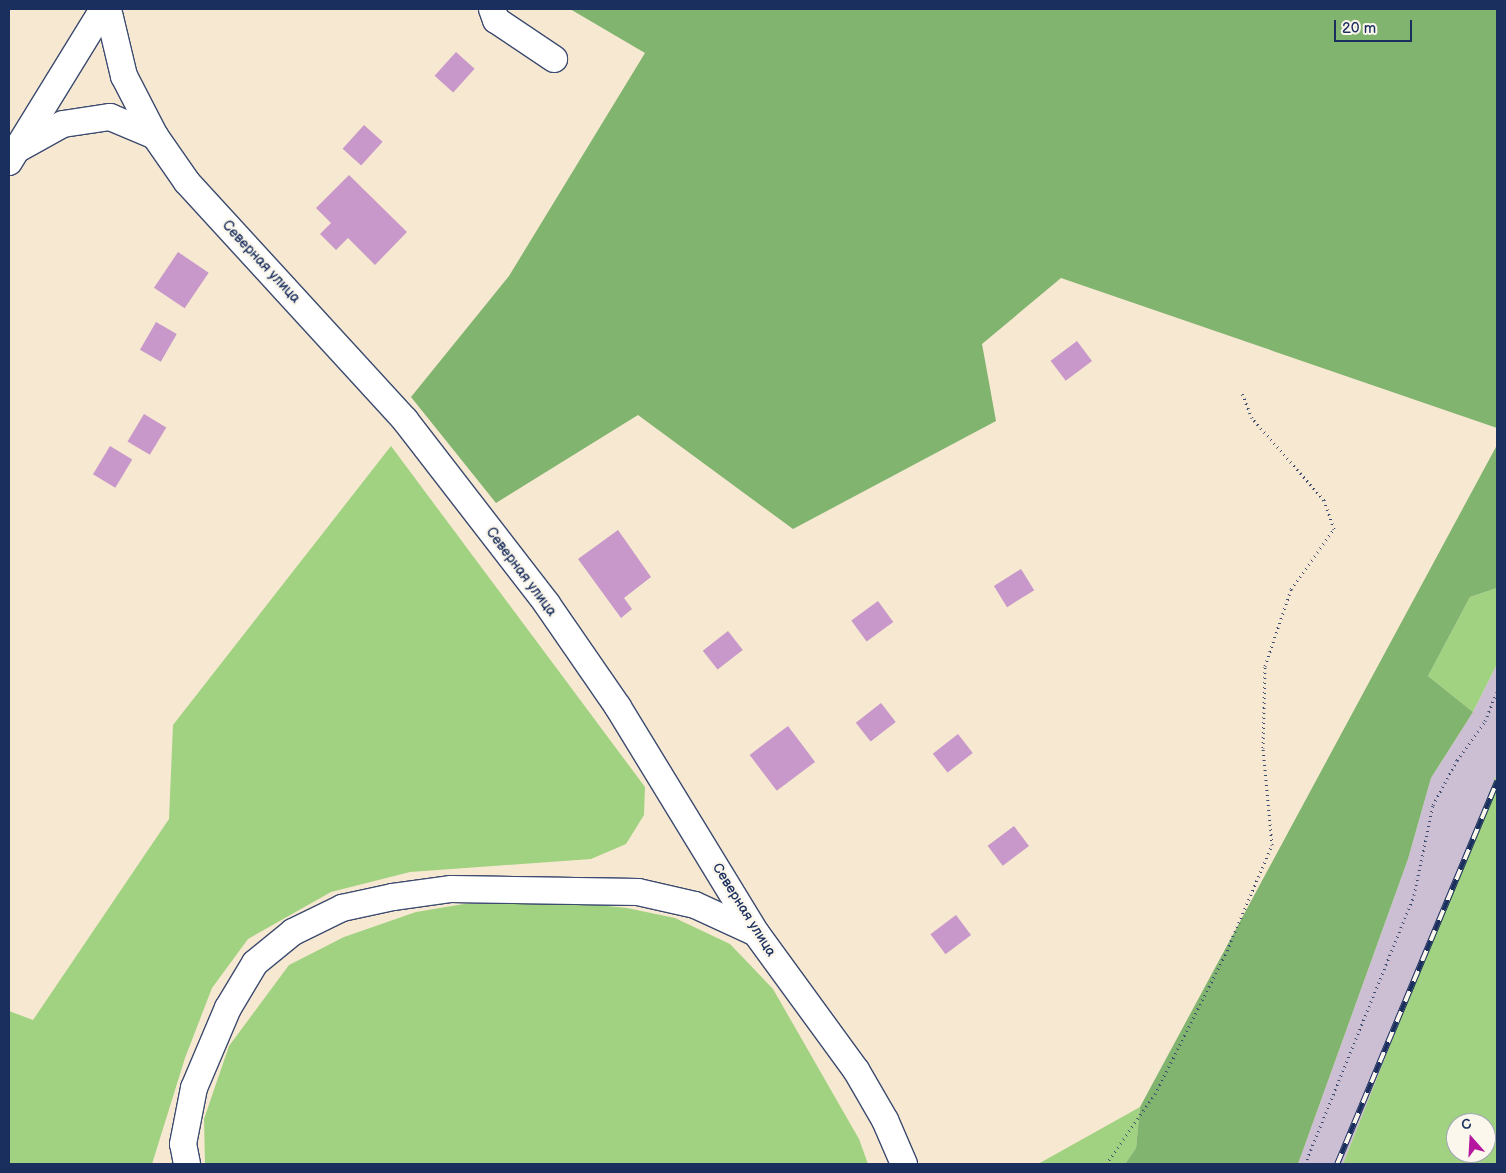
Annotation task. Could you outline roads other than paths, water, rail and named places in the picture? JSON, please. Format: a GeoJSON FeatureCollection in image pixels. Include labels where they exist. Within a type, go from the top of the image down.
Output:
{"type":"FeatureCollection","features":[{"type":"Feature","properties":{"kind":"street"},"geometry":{"type":"LineString","coordinates":[[12,156],[103,9]]}},
{"type":"Feature","properties":{"kind":"street","name":"Северная улица"},"geometry":{"type":"LineString","coordinates":[[108,9],[124,76],[155,136],[187,182],[405,420],[508,553],[618,707],[756,933],[856,1070],[885,1120],[904,1164]]}},
{"type":"Feature","properties":{"kind":"street"},"geometry":{"type":"LineString","coordinates":[[492,9],[496,20],[554,59]]}},
{"type":"Feature","properties":{"kind":"street"},"geometry":{"type":"LineString","coordinates":[[12,156],[63,124],[110,117],[155,136]]}},
{"type":"Feature","properties":{"kind":"street"},"geometry":{"type":"LineString","coordinates":[[187,1164],[183,1144],[194,1088],[228,1008],[256,963],[293,932],[342,908],[393,896],[451,889],[638,892],[696,905],[756,933]]}},
{"type":"Feature","properties":{"kind":"railway"},"geometry":{"type":"LineString","coordinates":[[1337,1164],[1497,781]]}}]}
